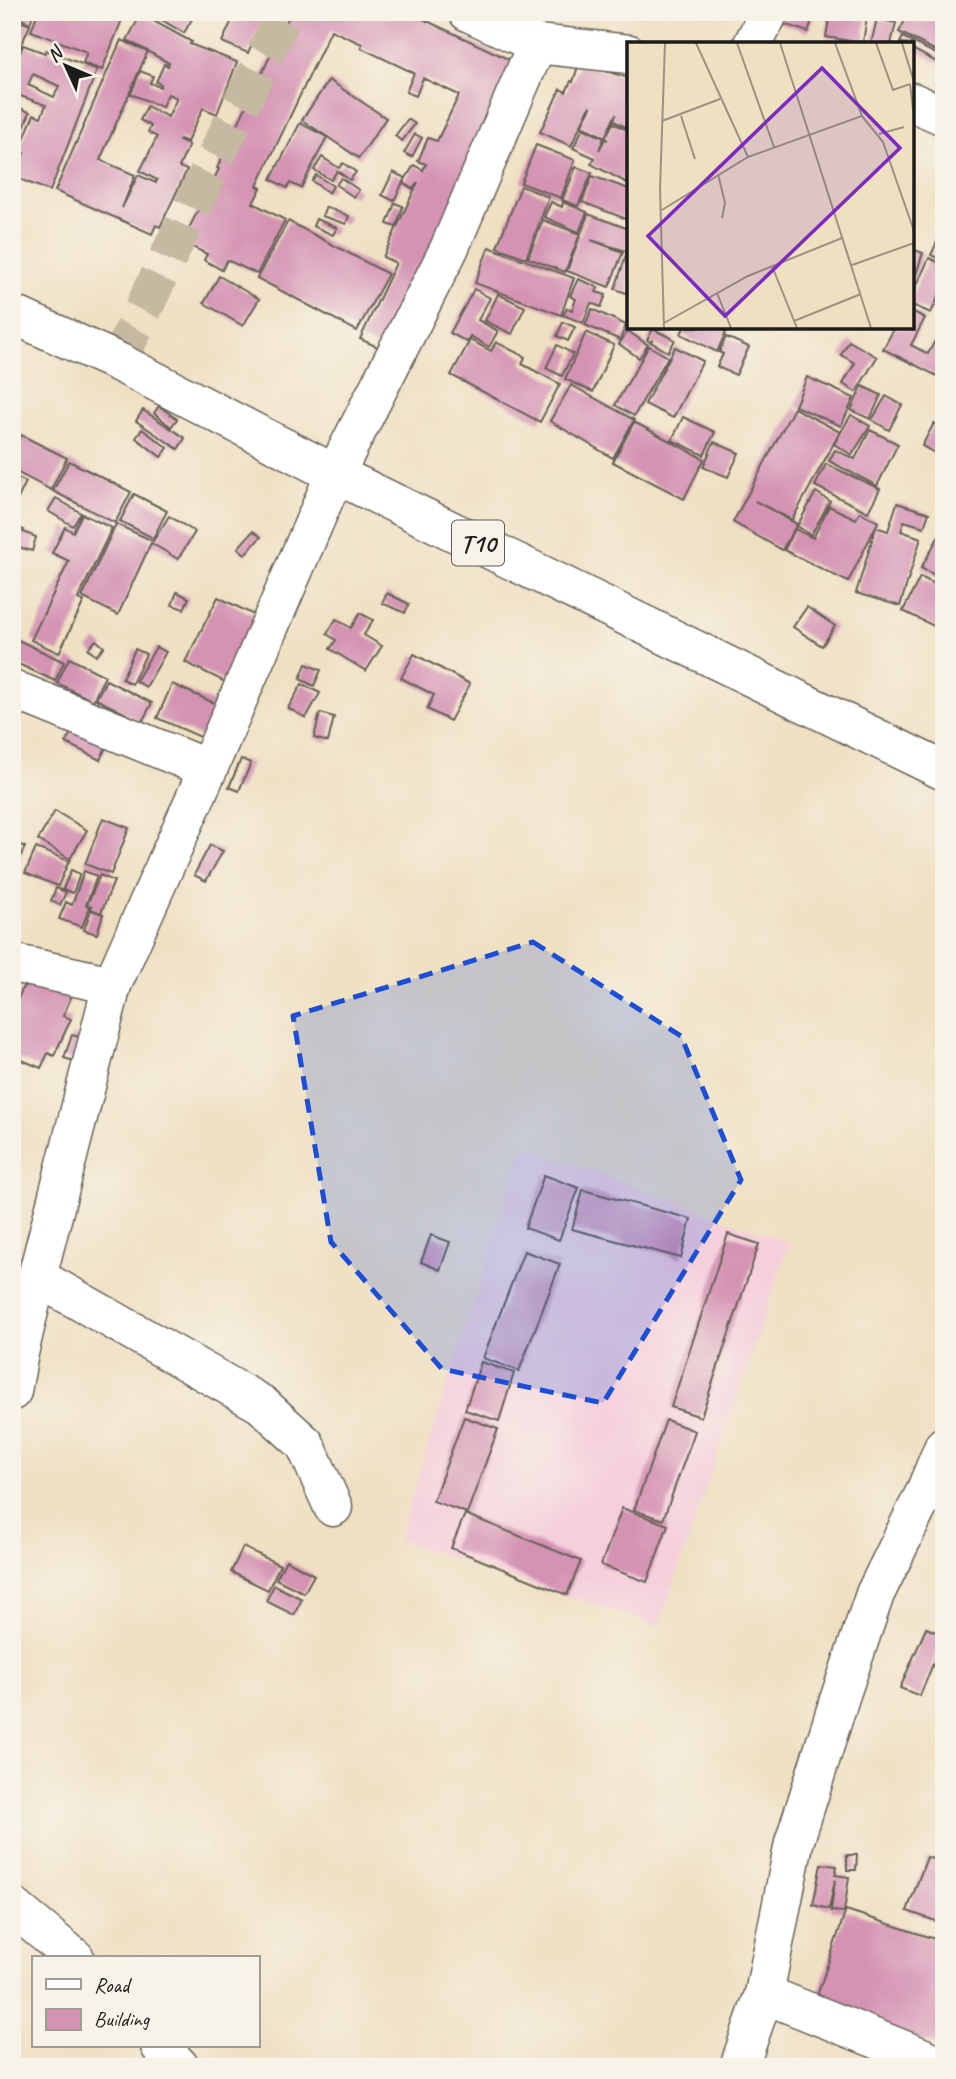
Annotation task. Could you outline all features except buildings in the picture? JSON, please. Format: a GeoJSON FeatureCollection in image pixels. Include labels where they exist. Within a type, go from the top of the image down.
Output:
{"type":"FeatureCollection","features":[{"type":"Feature","properties":{"kind":"main road"},"geometry":{"type":"LineString","coordinates":[[468,12],[537,44],[627,54]]}},
{"type":"Feature","properties":{"kind":"main road"},"geometry":{"type":"LineString","coordinates":[[753,42],[769,12]]}},
{"type":"Feature","properties":{"kind":"main road"},"geometry":{"type":"LineString","coordinates":[[12,1391],[37,1277],[112,985],[335,474],[449,249],[537,44]]}},
{"type":"Feature","properties":{"kind":"main road"},"geometry":{"type":"LineString","coordinates":[[914,103],[944,116]]}},
{"type":"Feature","properties":{"kind":"main road","name":"T10"},"geometry":{"type":"LineString","coordinates":[[12,314],[118,362],[335,474],[944,771]]}},
{"type":"Feature","properties":{"kind":"main road"},"geometry":{"type":"LineString","coordinates":[[12,688],[208,769]]}},
{"type":"Feature","properties":{"kind":"main road"},"geometry":{"type":"LineString","coordinates":[[12,963],[112,985]]}},
{"type":"Feature","properties":{"kind":"main road"},"geometry":{"type":"LineString","coordinates":[[37,1277],[261,1404],[305,1444],[333,1507]]}},
{"type":"Feature","properties":{"kind":"main road"},"geometry":{"type":"LineString","coordinates":[[739,2067],[764,1994],[794,1843],[840,1698],[875,1594],[934,1496],[944,1446]]}},
{"type":"Feature","properties":{"kind":"main road"},"geometry":{"type":"LineString","coordinates":[[12,1906],[73,1956]]}},
{"type":"Feature","properties":{"kind":"main road"},"geometry":{"type":"LineString","coordinates":[[764,1994],[944,2066]]}},
{"type":"Feature","properties":{"kind":"main road"},"geometry":{"type":"LineString","coordinates":[[162,2048],[180,2067]]}},
{"type":"Feature","properties":{"kind":"highlighted area"},"geometry":{"type":"Polygon","coordinates":[[[533,942],[681,1036],[741,1180],[603,1403],[442,1369],[331,1242],[293,1016],[533,942]]]}},
{"type":"Feature","properties":{"kind":"shaded area"},"geometry":{"type":"Polygon","coordinates":[[[523,1146],[789,1243],[659,1626],[398,1540],[523,1146]]]}},
{"type":"Feature","properties":{"kind":"tunnel"},"geometry":{"type":"LineString","coordinates":[[118,362],[285,12]]}}]}
